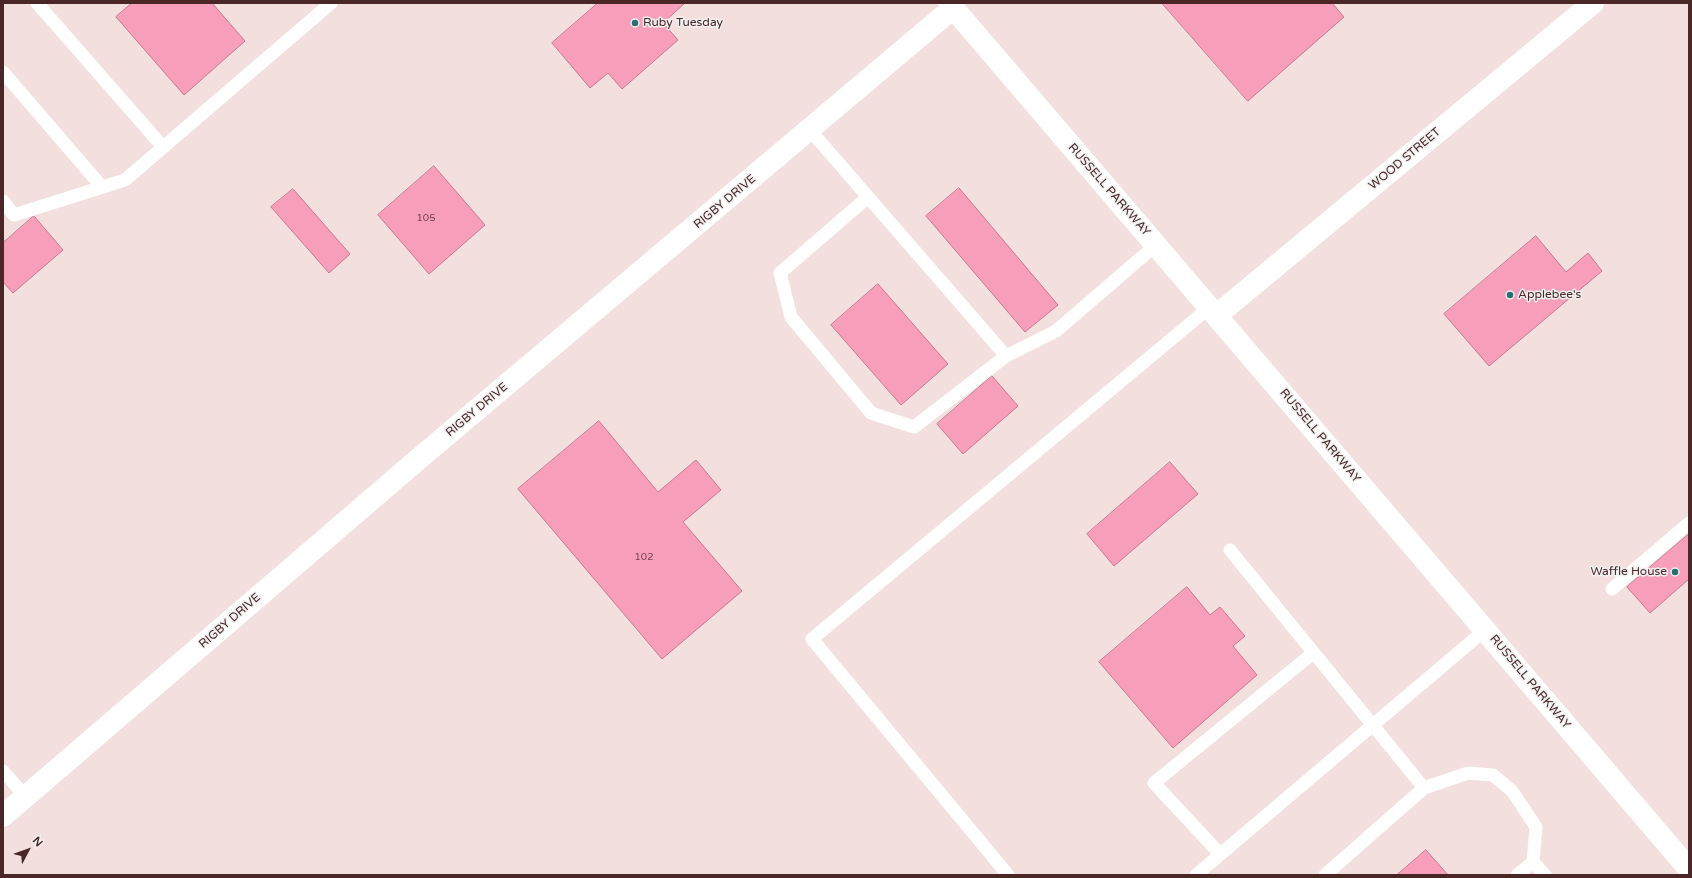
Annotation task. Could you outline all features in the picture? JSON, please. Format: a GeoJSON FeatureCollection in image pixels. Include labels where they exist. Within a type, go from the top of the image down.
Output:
{"type":"FeatureCollection","features":[{"type":"Feature","properties":{"kind":"street","name":"WOOD STREET"},"geometry":{"type":"LineString","coordinates":[[1213,311],[1593,3]]}},
{"type":"Feature","properties":{"kind":"street","name":"RUSSELL PARKWAY"},"geometry":{"type":"LineString","coordinates":[[951,6],[1689,869]]}},
{"type":"Feature","properties":{"kind":"street","name":"RIGBY DRIVE"},"geometry":{"type":"LineString","coordinates":[[3,816],[422,456],[810,130],[951,6]]}},
{"type":"Feature","properties":{"kind":"lane"},"geometry":{"type":"LineString","coordinates":[[37,3],[163,147]]}},
{"type":"Feature","properties":{"kind":"lane"},"geometry":{"type":"LineString","coordinates":[[3,201],[14,215],[125,180],[331,3]]}},
{"type":"Feature","properties":{"kind":"lane"},"geometry":{"type":"LineString","coordinates":[[3,72],[102,187]]}},
{"type":"Feature","properties":{"kind":"lane"},"geometry":{"type":"LineString","coordinates":[[810,130],[1006,356]]}},
{"type":"Feature","properties":{"kind":"lane"},"geometry":{"type":"LineString","coordinates":[[868,197],[780,273],[791,317],[871,412],[914,427],[1006,356],[1056,331],[1156,244]]}},
{"type":"Feature","properties":{"kind":"lane"},"geometry":{"type":"LineString","coordinates":[[1008,875],[812,639],[1213,311]]}},
{"type":"Feature","properties":{"kind":"lane"},"geometry":{"type":"LineString","coordinates":[[1612,589],[1689,523]]}},
{"type":"Feature","properties":{"kind":"lane"},"geometry":{"type":"LineString","coordinates":[[1230,550],[1424,788]]}},
{"type":"Feature","properties":{"kind":"lane"},"geometry":{"type":"LineString","coordinates":[[1196,875],[1485,630]]}},
{"type":"Feature","properties":{"kind":"lane"},"geometry":{"type":"LineString","coordinates":[[1220,854],[1154,783],[1313,653]]}},
{"type":"Feature","properties":{"kind":"lane"},"geometry":{"type":"LineString","coordinates":[[3,771],[26,797]]}},
{"type":"Feature","properties":{"kind":"lane"},"geometry":{"type":"LineString","coordinates":[[1325,875],[1424,788],[1468,773],[1493,775],[1512,792],[1536,827],[1533,862],[1518,875]]}},
{"type":"Feature","properties":{"kind":"lane"},"geometry":{"type":"LineString","coordinates":[[1533,862],[1545,875]]}},
{"type":"Feature","properties":{"kind":"building"},"geometry":{"type":"Polygon","coordinates":[[[132,3],[212,3],[245,41],[184,95],[116,17],[132,3]]]}},
{"type":"Feature","properties":{"kind":"building"},"geometry":{"type":"Polygon","coordinates":[[[598,3],[685,3],[663,23],[678,40],[622,89],[608,73],[590,88],[552,43],[598,3]]]}},
{"type":"Feature","properties":{"kind":"building"},"geometry":{"type":"Polygon","coordinates":[[[1162,3],[1332,3],[1344,17],[1248,101],[1162,3]]]}},
{"type":"Feature","properties":{"kind":"building"},"geometry":{"type":"Polygon","coordinates":[[[434,166],[485,225],[429,274],[378,215],[434,166]]]}},
{"type":"Feature","properties":{"kind":"building"},"geometry":{"type":"Polygon","coordinates":[[[959,188],[1058,305],[1025,332],[926,216],[959,188]]]}},
{"type":"Feature","properties":{"kind":"building"},"geometry":{"type":"Polygon","coordinates":[[[293,189],[350,254],[329,273],[271,207],[293,189]]]}},
{"type":"Feature","properties":{"kind":"building"},"geometry":{"type":"Polygon","coordinates":[[[34,216],[63,250],[13,293],[3,282],[3,243],[34,216]]]}},
{"type":"Feature","properties":{"kind":"building"},"geometry":{"type":"Polygon","coordinates":[[[1536,236],[1566,272],[1588,253],[1602,271],[1489,366],[1444,314],[1536,236]]]}},
{"type":"Feature","properties":{"kind":"building"},"geometry":{"type":"Polygon","coordinates":[[[878,284],[948,364],[901,405],[831,325],[878,284]]]}},
{"type":"Feature","properties":{"kind":"building"},"geometry":{"type":"Polygon","coordinates":[[[992,376],[1018,406],[963,454],[937,424],[992,376]]]}},
{"type":"Feature","properties":{"kind":"building"},"geometry":{"type":"Polygon","coordinates":[[[599,421],[658,492],[696,460],[721,490],[683,522],[742,591],[662,659],[518,489],[599,421]]]}},
{"type":"Feature","properties":{"kind":"building"},"geometry":{"type":"Polygon","coordinates":[[[1170,462],[1198,494],[1114,566],[1087,534],[1170,462]]]}},
{"type":"Feature","properties":{"kind":"building"},"geometry":{"type":"Polygon","coordinates":[[[1689,534],[1689,579],[1650,613],[1627,587],[1689,534]]]}},
{"type":"Feature","properties":{"kind":"building"},"geometry":{"type":"Polygon","coordinates":[[[1187,587],[1210,615],[1220,607],[1245,636],[1233,646],[1257,675],[1173,748],[1099,662],[1187,587]]]}},
{"type":"Feature","properties":{"kind":"building"},"geometry":{"type":"Polygon","coordinates":[[[1426,850],[1448,875],[1397,875],[1426,850]]]}},
{"type":"Feature","properties":{"kind":"place","name":"Ruby Tuesday"},"geometry":{"type":"Point","coordinates":[635,23]}},
{"type":"Feature","properties":{"kind":"place","name":"Applebee's"},"geometry":{"type":"Point","coordinates":[1510,295]}},
{"type":"Feature","properties":{"kind":"place","name":"Waffle House"},"geometry":{"type":"Point","coordinates":[1675,572]}}]}
